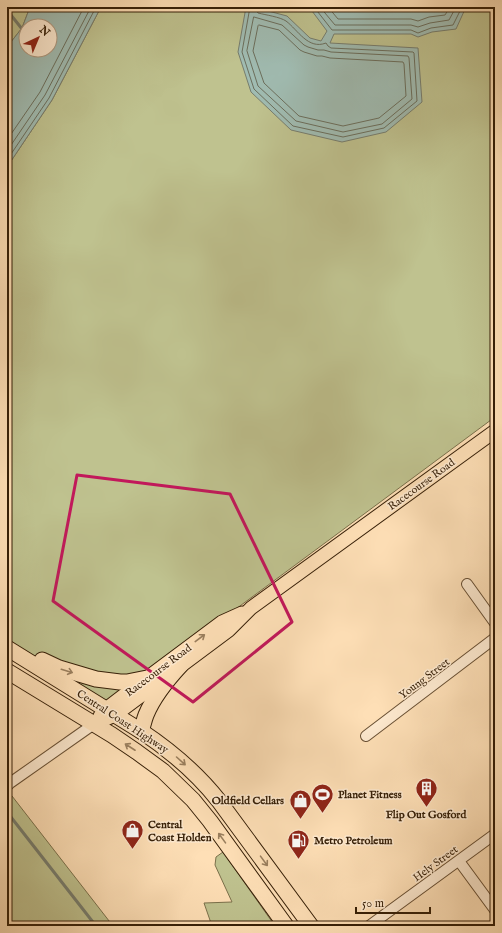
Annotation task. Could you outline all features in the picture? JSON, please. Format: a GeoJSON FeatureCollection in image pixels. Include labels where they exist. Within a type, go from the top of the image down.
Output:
{"type":"FeatureCollection","features":[{"type":"Feature","properties":{"kind":"highway"},"geometry":{"type":"LineString","coordinates":[[7,642],[59,668],[88,677],[120,682],[147,678]]}},
{"type":"Feature","properties":{"kind":"highway","name":"Central Coast Highway"},"geometry":{"type":"LineString","coordinates":[[7,648],[141,731],[161,744],[178,758],[210,789],[311,926]]}},
{"type":"Feature","properties":{"kind":"highway"},"geometry":{"type":"LineString","coordinates":[[141,731],[146,715],[153,703],[166,682],[181,665]]}},
{"type":"Feature","properties":{"kind":"highway","name":"Central Coast Highway"},"geometry":{"type":"LineString","coordinates":[[7,671],[94,724],[163,771],[193,800],[210,821],[286,926]]}},
{"type":"Feature","properties":{"kind":"main road","name":"Racecourse Road"},"geometry":{"type":"LineString","coordinates":[[94,724],[181,665],[229,630],[251,608],[495,430]]}},
{"type":"Feature","properties":{"kind":"main road","name":"Racecourse Road"},"geometry":{"type":"LineString","coordinates":[[110,712],[147,678],[222,622],[251,608]]}},
{"type":"Feature","properties":{"kind":"street"},"geometry":{"type":"LineString","coordinates":[[467,584],[495,623]]}},
{"type":"Feature","properties":{"kind":"street","name":"Young Street"},"geometry":{"type":"LineString","coordinates":[[366,736],[495,638]]}},
{"type":"Feature","properties":{"kind":"street"},"geometry":{"type":"LineString","coordinates":[[7,786],[10,782],[94,724]]}},
{"type":"Feature","properties":{"kind":"street","name":"Hely Street"},"geometry":{"type":"LineString","coordinates":[[369,926],[495,834]]}},
{"type":"Feature","properties":{"kind":"street"},"geometry":{"type":"LineString","coordinates":[[459,861],[495,910]]}},
{"type":"Feature","properties":{"kind":"highlighted area"},"geometry":{"type":"Polygon","coordinates":[[[77,475],[230,494],[292,622],[193,702],[53,601],[77,475]]]}},
{"type":"Feature","properties":{"kind":"green space"},"geometry":{"type":"Polygon","coordinates":[[[7,7],[30,7],[26,18],[18,18],[18,33],[7,47],[7,7]]]}},
{"type":"Feature","properties":{"kind":"green space"},"geometry":{"type":"Polygon","coordinates":[[[101,7],[495,7],[495,417],[109,703],[7,642],[7,167],[52,100],[101,7]]]}},
{"type":"Feature","properties":{"kind":"green space"},"geometry":{"type":"Polygon","coordinates":[[[7,793],[12,796],[113,926],[7,926],[7,793]]]}},
{"type":"Feature","properties":{"kind":"green space"},"geometry":{"type":"Polygon","coordinates":[[[223,852],[275,926],[212,926],[204,903],[232,902],[215,865],[216,857],[223,852]]]}},
{"type":"Feature","properties":{"kind":"water"},"geometry":{"type":"Polygon","coordinates":[[[30,7],[101,7],[52,100],[7,167],[7,47],[18,33],[18,58],[58,58],[58,18],[26,18],[30,7]]]}},
{"type":"Feature","properties":{"kind":"water"},"geometry":{"type":"Polygon","coordinates":[[[246,7],[253,7],[287,16],[310,38],[321,41],[327,31],[309,7],[466,7],[456,29],[432,32],[418,37],[411,34],[334,34],[330,43],[418,48],[422,102],[386,132],[342,142],[291,130],[251,92],[238,52],[246,7]]]}},
{"type":"Feature","properties":{"kind":"waterway"},"geometry":{"type":"LineString","coordinates":[[7,10],[18,24]]}},
{"type":"Feature","properties":{"kind":"waterway"},"geometry":{"type":"LineString","coordinates":[[7,812],[96,926]]}},
{"type":"Feature","properties":{"kind":"place","name":"Flip Out Gosford"},"geometry":{"type":"Point","coordinates":[426,808]}},
{"type":"Feature","properties":{"kind":"place","name":"Planet Fitness"},"geometry":{"type":"Point","coordinates":[323,814]}},
{"type":"Feature","properties":{"kind":"place","name":"Oldfield Cellars"},"geometry":{"type":"Point","coordinates":[300,820]}},
{"type":"Feature","properties":{"kind":"place","name":"Central Coast Holden"},"geometry":{"type":"Point","coordinates":[132,850]}},
{"type":"Feature","properties":{"kind":"place","name":"Metro Petroleum"},"geometry":{"type":"Point","coordinates":[299,860]}}]}
